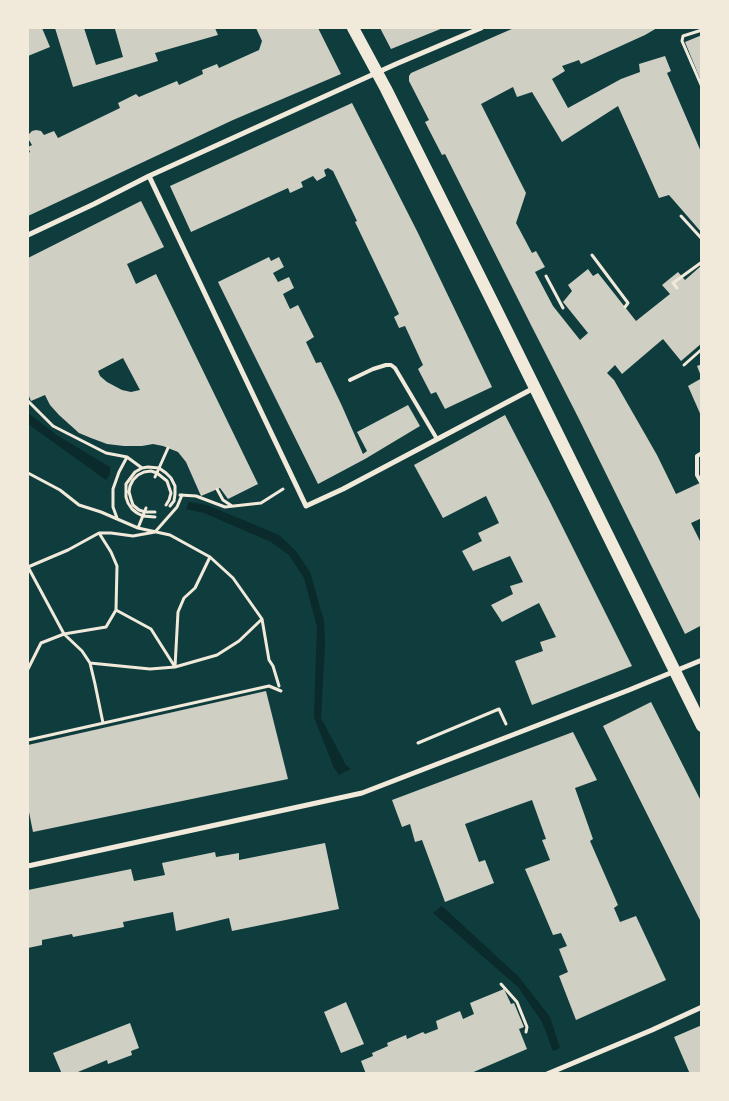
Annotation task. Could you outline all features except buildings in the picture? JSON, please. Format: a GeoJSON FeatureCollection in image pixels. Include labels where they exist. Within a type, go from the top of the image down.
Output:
{"type":"FeatureCollection","features":[{"type":"Feature","properties":{"kind":"main road"},"geometry":{"type":"LineString","coordinates":[[353,28],[535,388],[702,726]]}},
{"type":"Feature","properties":{"kind":"street"},"geometry":{"type":"LineString","coordinates":[[28,235],[149,176],[481,28]]}},
{"type":"Feature","properties":{"kind":"street"},"geometry":{"type":"LineString","coordinates":[[149,176],[306,506],[343,489],[535,388]]}},
{"type":"Feature","properties":{"kind":"street"},"geometry":{"type":"LineString","coordinates":[[28,866],[362,793],[702,660]]}},
{"type":"Feature","properties":{"kind":"street"},"geometry":{"type":"LineString","coordinates":[[549,1073],[702,1007]]}},
{"type":"Feature","properties":{"kind":"lane"},"geometry":{"type":"LineString","coordinates":[[350,380],[373,368],[386,365],[396,368],[437,439]]}},
{"type":"Feature","properties":{"kind":"lane"},"geometry":{"type":"LineString","coordinates":[[701,482],[698,475],[697,456],[702,453]]}},
{"type":"Feature","properties":{"kind":"path"},"geometry":{"type":"LineString","coordinates":[[702,30],[683,36],[682,41],[702,87]]}},
{"type":"Feature","properties":{"kind":"path"},"geometry":{"type":"LineString","coordinates":[[681,216],[702,239]]}},
{"type":"Feature","properties":{"kind":"path"},"geometry":{"type":"LineString","coordinates":[[592,255],[628,302],[625,307]]}},
{"type":"Feature","properties":{"kind":"path"},"geometry":{"type":"LineString","coordinates":[[677,288],[673,283],[702,262]]}},
{"type":"Feature","properties":{"kind":"path"},"geometry":{"type":"LineString","coordinates":[[546,276],[563,308]]}},
{"type":"Feature","properties":{"kind":"path"},"geometry":{"type":"LineString","coordinates":[[684,365],[702,349]]}},
{"type":"Feature","properties":{"kind":"path"},"geometry":{"type":"LineString","coordinates":[[28,401],[52,426],[106,453],[127,457],[142,468]]}},
{"type":"Feature","properties":{"kind":"path"},"geometry":{"type":"LineString","coordinates":[[157,473],[168,448]]}},
{"type":"Feature","properties":{"kind":"path"},"geometry":{"type":"LineString","coordinates":[[117,518],[113,508],[113,489],[127,457]]}},
{"type":"Feature","properties":{"kind":"path"},"geometry":{"type":"LineString","coordinates":[[155,514],[137,513],[128,503],[126,497],[128,485],[135,472],[148,467],[163,476],[171,493],[168,506]]}},
{"type":"Feature","properties":{"kind":"path"},"geometry":{"type":"LineString","coordinates":[[128,485],[144,472],[166,472],[171,478],[175,494]]}},
{"type":"Feature","properties":{"kind":"path"},"geometry":{"type":"LineString","coordinates":[[28,473],[60,490],[79,506],[101,512],[138,528],[170,535],[210,556],[233,578],[262,619],[269,660],[273,666],[279,686]]}},
{"type":"Feature","properties":{"kind":"path"},"geometry":{"type":"LineString","coordinates":[[128,485],[135,488]]}},
{"type":"Feature","properties":{"kind":"path"},"geometry":{"type":"LineString","coordinates":[[217,489],[223,500],[232,506]]}},
{"type":"Feature","properties":{"kind":"path"},"geometry":{"type":"LineString","coordinates":[[175,494],[196,496],[225,507],[262,502],[284,489]]}},
{"type":"Feature","properties":{"kind":"path"},"geometry":{"type":"LineString","coordinates":[[169,500],[175,494]]}},
{"type":"Feature","properties":{"kind":"path"},"geometry":{"type":"LineString","coordinates":[[102,722],[90,663],[82,651],[64,634],[28,567],[68,550],[99,533],[133,536],[155,532],[177,507],[182,495]]}},
{"type":"Feature","properties":{"kind":"path"},"geometry":{"type":"LineString","coordinates":[[138,528],[145,512]]}},
{"type":"Feature","properties":{"kind":"path"},"geometry":{"type":"LineString","coordinates":[[28,670],[41,643],[64,634],[106,627],[116,610],[117,566],[99,533]]}},
{"type":"Feature","properties":{"kind":"path"},"geometry":{"type":"LineString","coordinates":[[175,667],[178,612],[184,598],[195,588],[210,556]]}},
{"type":"Feature","properties":{"kind":"path"},"geometry":{"type":"LineString","coordinates":[[116,610],[151,629],[175,667]]}},
{"type":"Feature","properties":{"kind":"path"},"geometry":{"type":"LineString","coordinates":[[90,663],[150,669],[175,667],[217,655],[240,641],[262,619]]}},
{"type":"Feature","properties":{"kind":"path"},"geometry":{"type":"LineString","coordinates":[[28,740],[269,686],[281,692]]}},
{"type":"Feature","properties":{"kind":"path"},"geometry":{"type":"LineString","coordinates":[[418,743],[499,709],[500,712]]}},
{"type":"Feature","properties":{"kind":"path"},"geometry":{"type":"LineString","coordinates":[[501,984],[517,1002],[526,1032]]}},
{"type":"Feature","properties":{"kind":"water"},"geometry":{"type":"Polygon","coordinates":[[[28,413],[58,436],[110,467],[110,474],[106,480],[28,424],[28,413]]]}},
{"type":"Feature","properties":{"kind":"water"},"geometry":{"type":"Polygon","coordinates":[[[189,502],[207,505],[279,535],[296,551],[310,572],[324,621],[325,643],[321,718],[346,765],[351,769],[339,775],[334,768],[314,717],[317,627],[304,578],[289,555],[271,542],[204,513],[186,509],[189,502]]]}},
{"type":"Feature","properties":{"kind":"water"},"geometry":{"type":"Polygon","coordinates":[[[442,906],[519,977],[550,1017],[568,1073],[560,1073],[542,1022],[518,987],[433,913],[442,906]]]}},
{"type":"Feature","properties":{"kind":"pier"},"geometry":{"type":"Polygon","coordinates":[[[562,1047],[570,1074],[558,1074],[551,1052],[562,1047]]]}}]}
